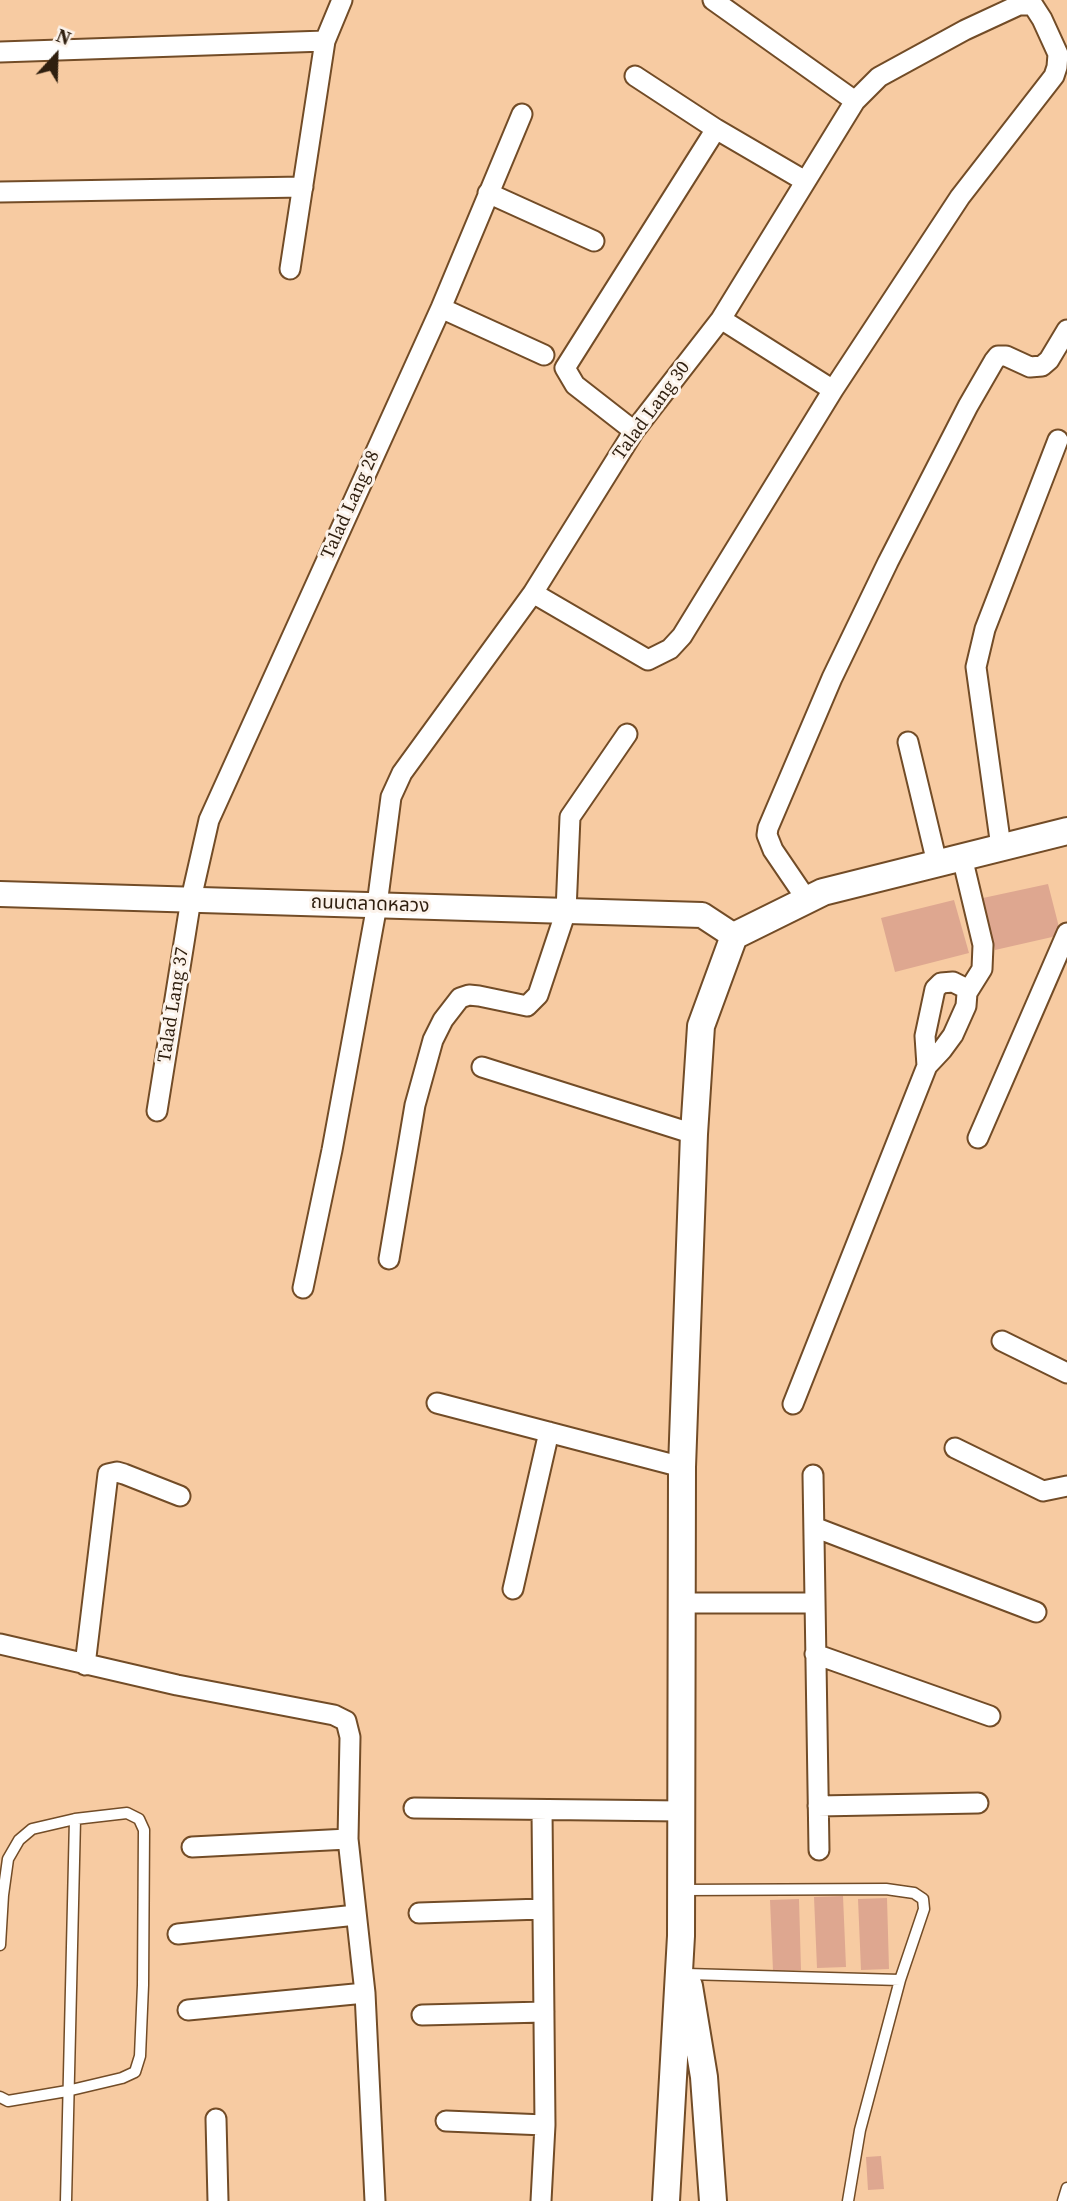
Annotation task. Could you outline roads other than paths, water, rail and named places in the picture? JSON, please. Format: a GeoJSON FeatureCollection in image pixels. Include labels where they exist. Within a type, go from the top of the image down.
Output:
{"type":"FeatureCollection","features":[{"type":"Feature","properties":{"kind":"main road"},"geometry":{"type":"LineString","coordinates":[[666,2201],[681,1936],[682,1467],[694,1134],[701,1026],[734,936],[823,892],[1067,831]]}},
{"type":"Feature","properties":{"kind":"main road"},"geometry":{"type":"LineString","coordinates":[[681,1936],[704,2077],[713,2201]]}},
{"type":"Feature","properties":{"kind":"street"},"geometry":{"type":"LineString","coordinates":[[290,269],[325,41],[342,0]]}},
{"type":"Feature","properties":{"kind":"street"},"geometry":{"type":"LineString","coordinates":[[713,0],[855,101]]}},
{"type":"Feature","properties":{"kind":"street","name":"Talad Lang 30"},"geometry":{"type":"LineString","coordinates":[[303,1287],[332,1150],[377,905],[391,797],[402,773],[533,593],[634,431],[721,319],[855,101],[879,77],[965,30],[1018,5],[1033,5],[1058,54],[1054,76],[960,197],[833,390]]}},
{"type":"Feature","properties":{"kind":"street"},"geometry":{"type":"LineString","coordinates":[[0,52],[325,41]]}},
{"type":"Feature","properties":{"kind":"street"},"geometry":{"type":"LineString","coordinates":[[635,76],[716,129],[805,181]]}},
{"type":"Feature","properties":{"kind":"street","name":"Talad Lang 28"},"geometry":{"type":"LineString","coordinates":[[191,899],[209,820],[441,308],[522,114]]}},
{"type":"Feature","properties":{"kind":"street"},"geometry":{"type":"LineString","coordinates":[[634,431],[575,385],[565,368],[716,129]]}},
{"type":"Feature","properties":{"kind":"street"},"geometry":{"type":"LineString","coordinates":[[0,192],[303,187]]}},
{"type":"Feature","properties":{"kind":"street"},"geometry":{"type":"LineString","coordinates":[[488,193],[594,241]]}},
{"type":"Feature","properties":{"kind":"street"},"geometry":{"type":"LineString","coordinates":[[441,308],[544,355]]}},
{"type":"Feature","properties":{"kind":"street"},"geometry":{"type":"LineString","coordinates":[[533,593],[648,660],[670,649],[682,636],[833,390],[721,319]]}},
{"type":"Feature","properties":{"kind":"street"},"geometry":{"type":"LineString","coordinates":[[807,900],[773,850],[767,835],[832,678],[888,562],[994,361],[998,356],[1006,355],[1030,367],[1042,366],[1049,360],[1067,330]]}},
{"type":"Feature","properties":{"kind":"street"},"geometry":{"type":"LineString","coordinates":[[1001,847],[976,667],[985,629],[1058,440]]}},
{"type":"Feature","properties":{"kind":"street"},"geometry":{"type":"LineString","coordinates":[[389,1259],[415,1105],[433,1040],[443,1020],[460,998],[469,995],[527,1006],[534,1002],[546,977],[566,911],[570,817],[628,734]]}},
{"type":"Feature","properties":{"kind":"street"},"geometry":{"type":"LineString","coordinates":[[908,741],[937,863]]}},
{"type":"Feature","properties":{"kind":"street"},"geometry":{"type":"LineString","coordinates":[[793,1404],[927,1066],[953,1035],[966,1006],[967,993],[982,970],[984,954],[962,857]]}},
{"type":"Feature","properties":{"kind":"street","name":"ถนนตลาดหลวง"},"geometry":{"type":"LineString","coordinates":[[0,894],[702,915],[734,936]]}},
{"type":"Feature","properties":{"kind":"street","name":"Talad Lang 37"},"geometry":{"type":"LineString","coordinates":[[158,1111],[191,899]]}},
{"type":"Feature","properties":{"kind":"street"},"geometry":{"type":"LineString","coordinates":[[978,1138],[1067,933]]}},
{"type":"Feature","properties":{"kind":"street"},"geometry":{"type":"LineString","coordinates":[[927,1066],[925,1036],[935,989],[941,984],[953,982],[965,988],[967,993]]}},
{"type":"Feature","properties":{"kind":"street"},"geometry":{"type":"LineString","coordinates":[[482,1067],[694,1134]]}},
{"type":"Feature","properties":{"kind":"street"},"geometry":{"type":"LineString","coordinates":[[1002,1341],[1067,1373]]}},
{"type":"Feature","properties":{"kind":"street"},"geometry":{"type":"LineString","coordinates":[[438,1403],[682,1467]]}},
{"type":"Feature","properties":{"kind":"street"},"geometry":{"type":"LineString","coordinates":[[513,1590],[549,1432]]}},
{"type":"Feature","properties":{"kind":"street"},"geometry":{"type":"LineString","coordinates":[[955,1448],[1043,1491],[1067,1486]]}},
{"type":"Feature","properties":{"kind":"street"},"geometry":{"type":"LineString","coordinates":[[85,1665],[108,1474],[124,1474],[180,1496]]}},
{"type":"Feature","properties":{"kind":"street"},"geometry":{"type":"LineString","coordinates":[[813,1475],[819,1850]]}},
{"type":"Feature","properties":{"kind":"street"},"geometry":{"type":"LineString","coordinates":[[814,1527],[1036,1612]]}},
{"type":"Feature","properties":{"kind":"street"},"geometry":{"type":"LineString","coordinates":[[682,1602],[815,1603]]}},
{"type":"Feature","properties":{"kind":"street"},"geometry":{"type":"LineString","coordinates":[[0,1644],[85,1665],[344,1718],[350,1737],[348,1839],[365,1993],[375,2201]]}},
{"type":"Feature","properties":{"kind":"street"},"geometry":{"type":"LineString","coordinates":[[816,1654],[990,1716]]}},
{"type":"Feature","properties":{"kind":"street"},"geometry":{"type":"LineString","coordinates":[[818,1806],[978,1803]]}},
{"type":"Feature","properties":{"kind":"street"},"geometry":{"type":"LineString","coordinates":[[414,1808],[681,1811]]}},
{"type":"Feature","properties":{"kind":"street"},"geometry":{"type":"LineString","coordinates":[[541,2201],[545,2125],[542,1810]]}},
{"type":"Feature","properties":{"kind":"street"},"geometry":{"type":"LineString","coordinates":[[192,1847],[348,1839]]}},
{"type":"Feature","properties":{"kind":"street"},"geometry":{"type":"LineString","coordinates":[[419,1913],[542,1909]]}},
{"type":"Feature","properties":{"kind":"street"},"geometry":{"type":"LineString","coordinates":[[178,1934],[356,1915]]}},
{"type":"Feature","properties":{"kind":"street"},"geometry":{"type":"LineString","coordinates":[[188,2010],[365,1993]]}},
{"type":"Feature","properties":{"kind":"street"},"geometry":{"type":"LineString","coordinates":[[422,2015],[544,2012]]}},
{"type":"Feature","properties":{"kind":"street"},"geometry":{"type":"LineString","coordinates":[[216,2119],[218,2201]]}},
{"type":"Feature","properties":{"kind":"street"},"geometry":{"type":"LineString","coordinates":[[446,2121],[545,2125]]}},
{"type":"Feature","properties":{"kind":"lane"},"geometry":{"type":"LineString","coordinates":[[0,1945],[8,1859],[19,1840],[32,1829],[75,1819],[127,1813],[139,1819],[144,1830],[143,1985],[140,2056],[135,2072],[122,2078],[67,2091],[8,2101],[0,2097]]}},
{"type":"Feature","properties":{"kind":"lane"},"geometry":{"type":"LineString","coordinates":[[66,2201],[75,1819]]}},
{"type":"Feature","properties":{"kind":"lane"},"geometry":{"type":"LineString","coordinates":[[681,1890],[886,1889],[914,1893],[923,1899],[924,1909],[900,1980],[860,2130],[848,2201]]}},
{"type":"Feature","properties":{"kind":"lane"},"geometry":{"type":"LineString","coordinates":[[687,1974],[900,1980]]}},
{"type":"Feature","properties":{"kind":"lane"},"geometry":{"type":"LineString","coordinates":[[1063,2201],[1067,2188]]}}]}
